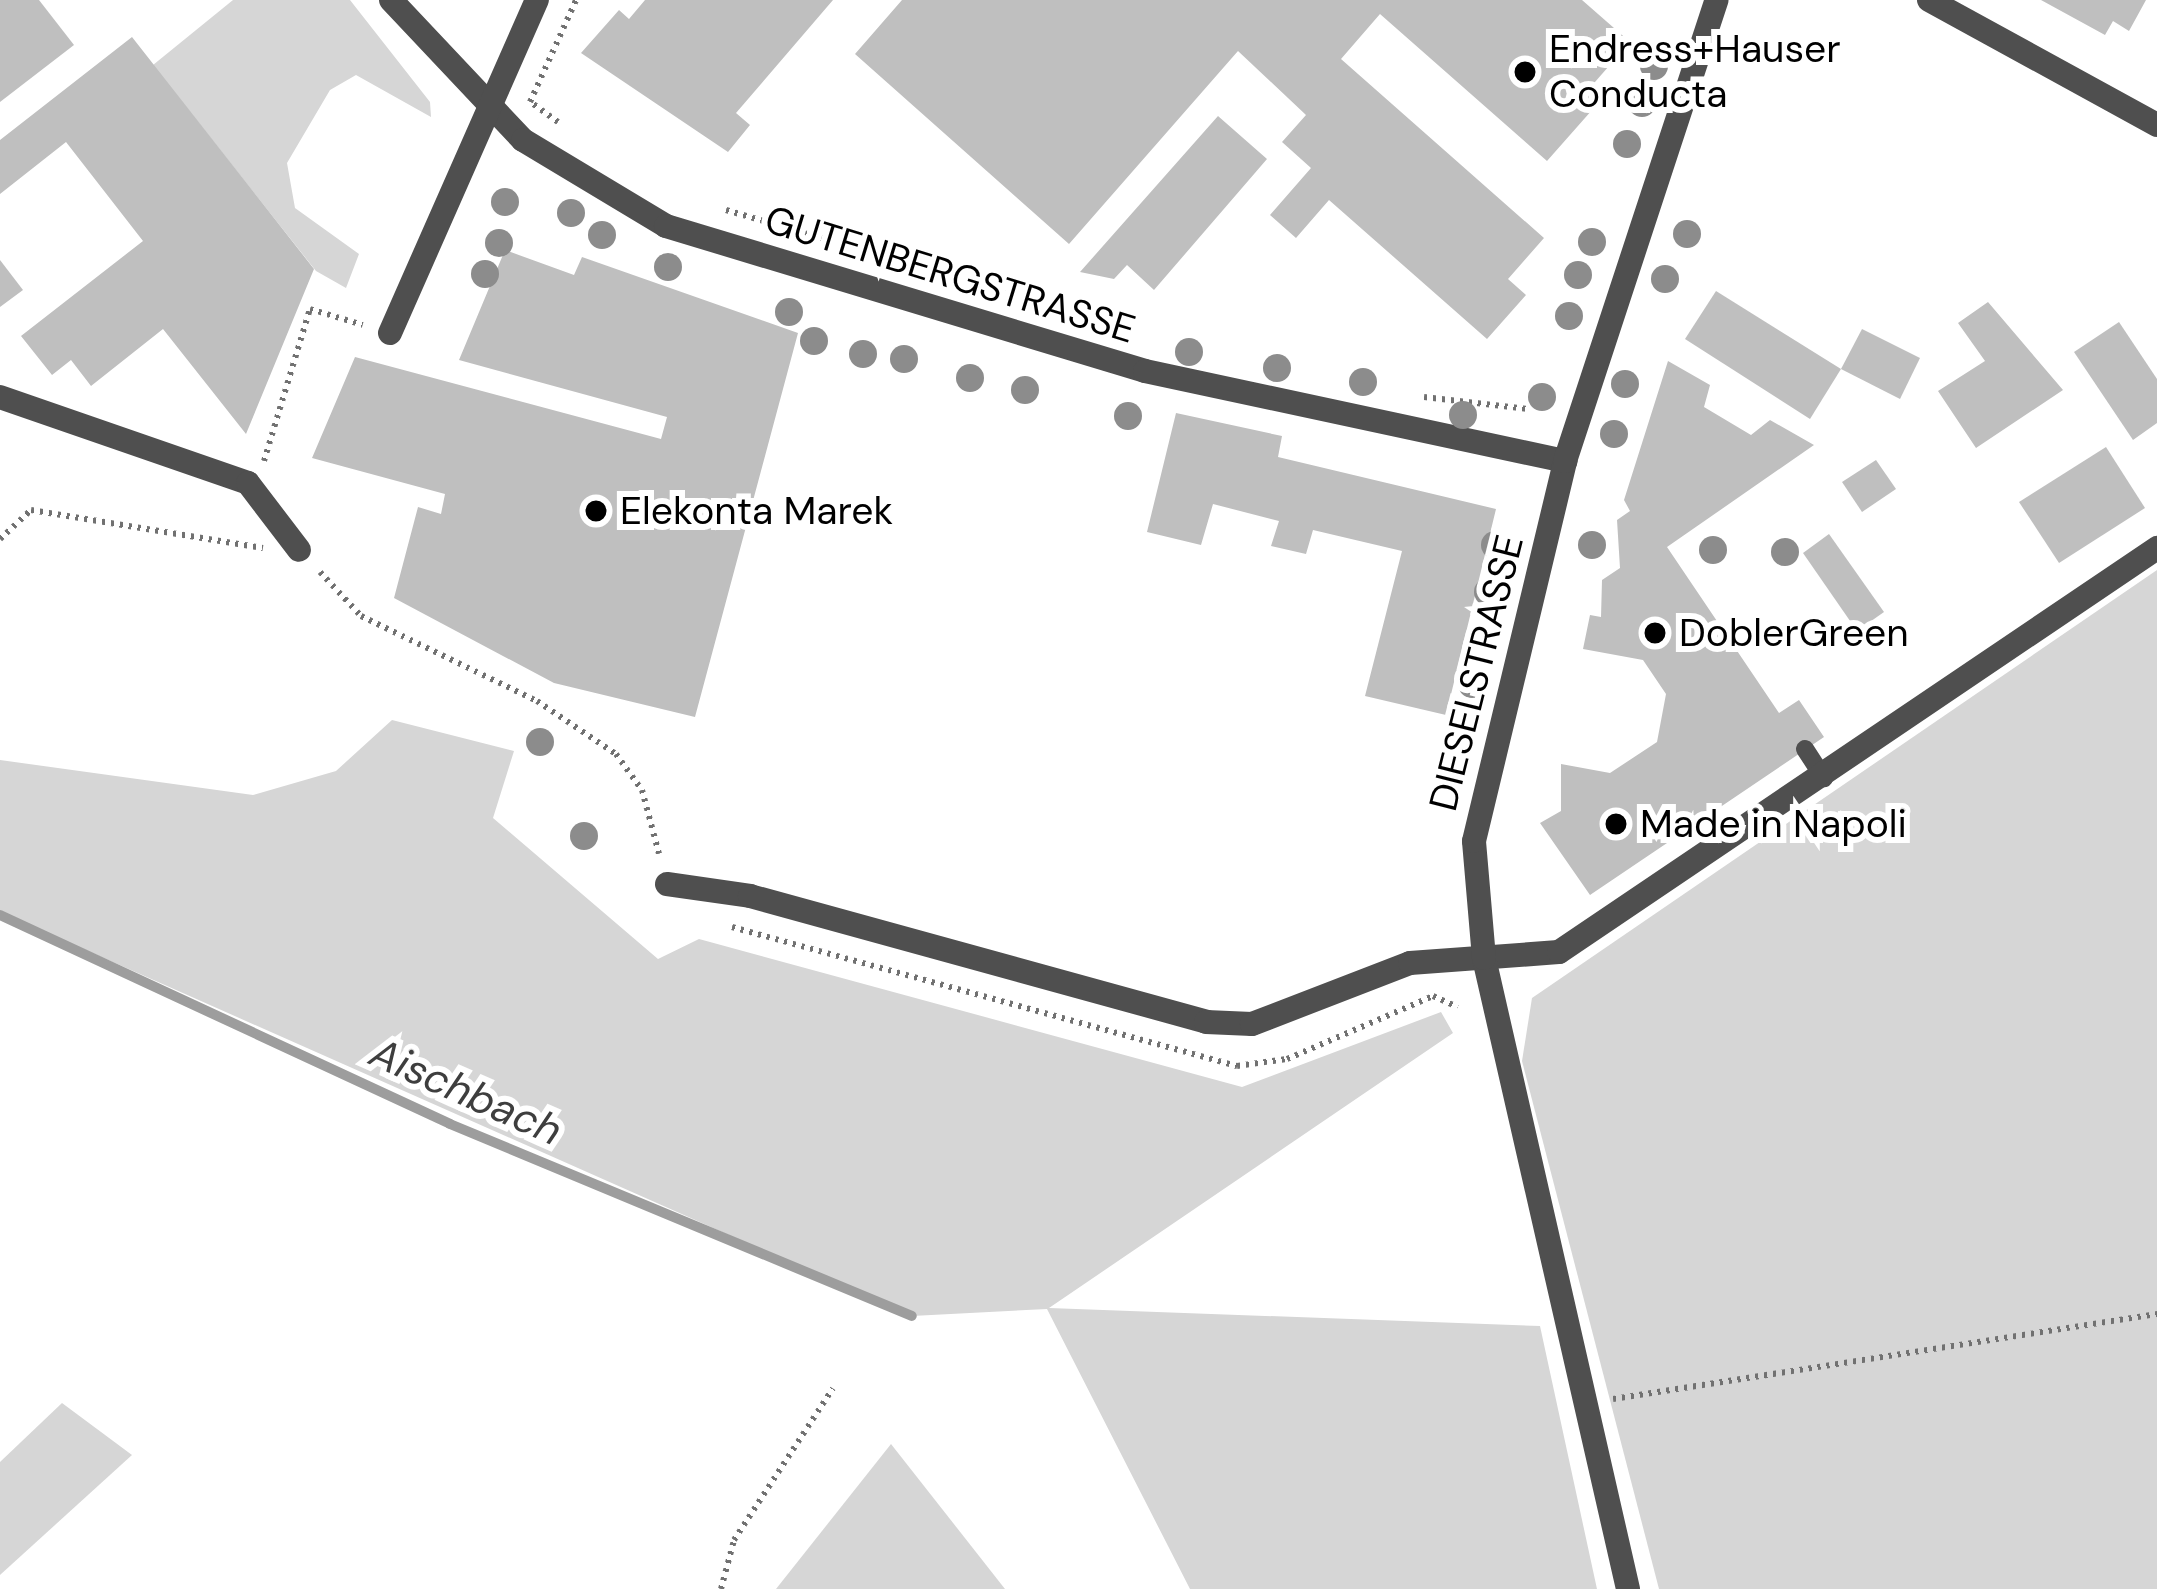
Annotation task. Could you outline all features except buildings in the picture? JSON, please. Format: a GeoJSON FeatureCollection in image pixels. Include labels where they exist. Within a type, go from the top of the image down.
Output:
{"type":"FeatureCollection","features":[{"type":"Feature","properties":{"kind":"street","name":"GUTENBERGSTRASSE"},"geometry":{"type":"LineString","coordinates":[[391,0],[489,108],[602,190],[730,247],[1145,371],[1565,461]]}},
{"type":"Feature","properties":{"kind":"street"},"geometry":{"type":"LineString","coordinates":[[390,333],[537,0]]}},
{"type":"Feature","properties":{"kind":"street","name":"DIESELSTRASSE"},"geometry":{"type":"LineString","coordinates":[[1628,1589],[1484,958],[1474,841],[1565,461],[1718,0]]}},
{"type":"Feature","properties":{"kind":"street"},"geometry":{"type":"LineString","coordinates":[[1929,0],[2157,125]]}},
{"type":"Feature","properties":{"kind":"street"},"geometry":{"type":"LineString","coordinates":[[0,397],[248,483],[299,550]]}},
{"type":"Feature","properties":{"kind":"street"},"geometry":{"type":"LineString","coordinates":[[667,884],[750,896],[1206,1022],[1252,1024],[1410,963],[1559,952],[1824,778],[2157,548]]}},
{"type":"Feature","properties":{"kind":"lane"},"geometry":{"type":"LineString","coordinates":[[1805,749],[1824,778]]}},
{"type":"Feature","properties":{"kind":"path"},"geometry":{"type":"LineString","coordinates":[[575,134],[530,102],[576,0]]}},
{"type":"Feature","properties":{"kind":"path"},"geometry":{"type":"LineString","coordinates":[[708,208],[765,214],[862,252]]}},
{"type":"Feature","properties":{"kind":"path"},"geometry":{"type":"LineString","coordinates":[[884,257],[1076,317]]}},
{"type":"Feature","properties":{"kind":"path"},"geometry":{"type":"LineString","coordinates":[[248,483],[262,468],[310,309],[390,333]]}},
{"type":"Feature","properties":{"kind":"path"},"geometry":{"type":"LineString","coordinates":[[1415,395],[1527,409]]}},
{"type":"Feature","properties":{"kind":"path"},"geometry":{"type":"LineString","coordinates":[[0,539],[31,510],[299,550],[361,616],[575,725],[642,790],[667,884]]}},
{"type":"Feature","properties":{"kind":"path"},"geometry":{"type":"LineString","coordinates":[[1586,1403],[2157,1315]]}},
{"type":"Feature","properties":{"kind":"path"},"geometry":{"type":"LineString","coordinates":[[721,1589],[734,1540],[833,1388]]}},
{"type":"Feature","properties":{"kind":"shaded area"},"geometry":{"type":"Polygon","coordinates":[[[233,0],[350,0],[430,102],[431,117],[356,75],[330,90],[287,163],[295,208],[359,254],[346,288],[316,271],[153,65],[233,0]]]}},
{"type":"Feature","properties":{"kind":"shaded area"},"geometry":{"type":"Polygon","coordinates":[[[2157,570],[2157,1589],[1659,1589],[1522,1061],[1532,998],[2157,570]]]}},
{"type":"Feature","properties":{"kind":"shaded area"},"geometry":{"type":"Polygon","coordinates":[[[392,720],[514,751],[493,818],[658,959],[699,939],[1242,1087],[1441,1012],[1453,1033],[1049,1308],[1540,1326],[1597,1589],[1190,1589],[1047,1309],[912,1316],[0,912],[0,760],[253,795],[336,771],[392,720]]]}},
{"type":"Feature","properties":{"kind":"shaded area"},"geometry":{"type":"Polygon","coordinates":[[[62,1403],[132,1455],[0,1575],[0,1462],[62,1403]]]}},
{"type":"Feature","properties":{"kind":"shaded area"},"geometry":{"type":"Polygon","coordinates":[[[891,1444],[1005,1589],[776,1589],[891,1444]]]}},
{"type":"Feature","properties":{"kind":"waterway","name":"Aischbach"},"geometry":{"type":"LineString","coordinates":[[0,915],[450,1124],[912,1316]]}},
{"type":"Feature","properties":{"kind":"place","name":"Endress+Hauser Conducta"},"geometry":{"type":"Point","coordinates":[1525,72]}},
{"type":"Feature","properties":{"kind":"place","name":"Elekonta Marek"},"geometry":{"type":"Point","coordinates":[596,511]}},
{"type":"Feature","properties":{"kind":"place","name":"DoblerGreen"},"geometry":{"type":"Point","coordinates":[1655,633]}},
{"type":"Feature","properties":{"kind":"place","name":"Made in Napoli"},"geometry":{"type":"Point","coordinates":[1616,824]}}]}
